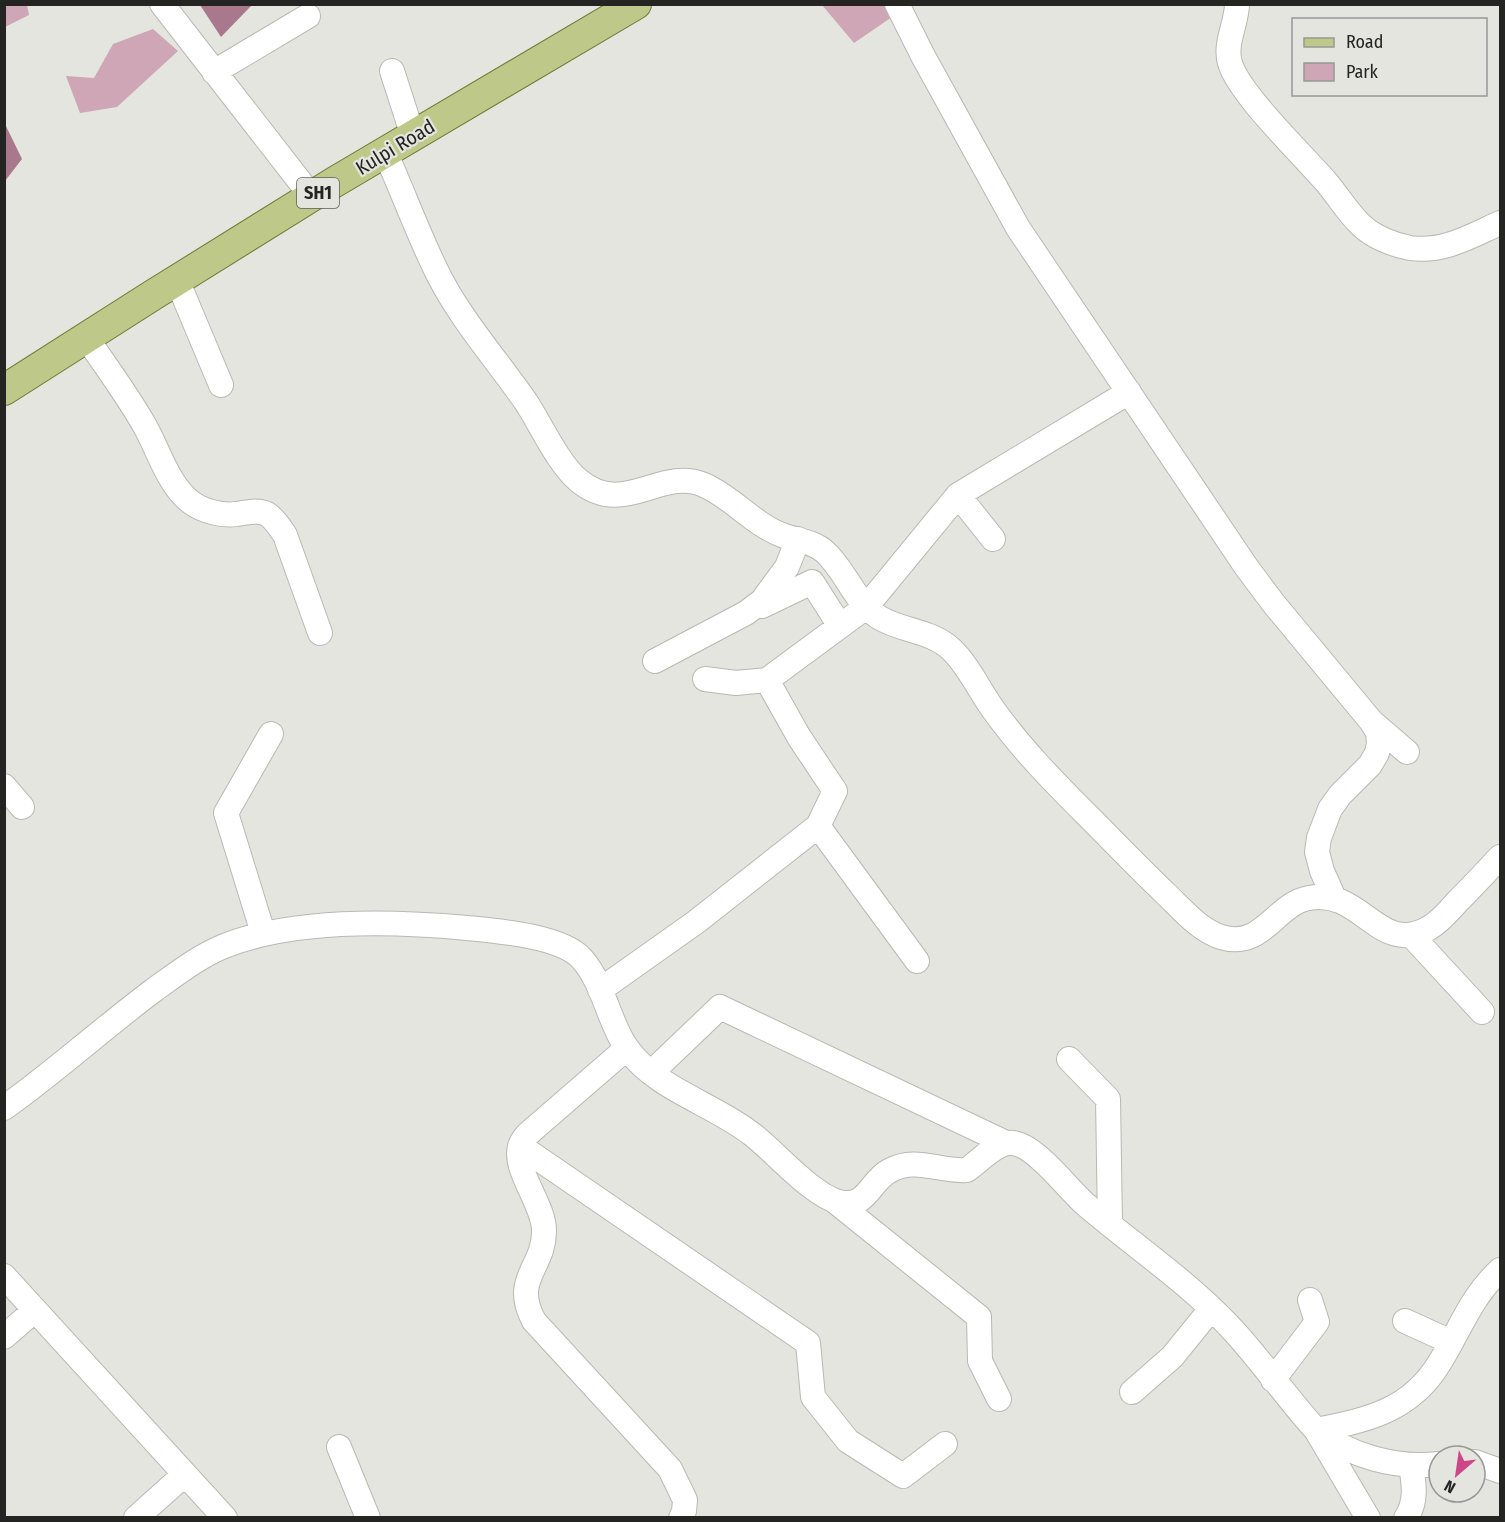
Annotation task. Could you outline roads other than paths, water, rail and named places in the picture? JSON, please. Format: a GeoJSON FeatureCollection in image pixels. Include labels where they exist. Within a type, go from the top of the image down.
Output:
{"type":"FeatureCollection","features":[{"type":"Feature","properties":{"kind":"main road","name":"Kulpi Road"},"geometry":{"type":"LineString","coordinates":[[4,390],[385,152],[636,4]]}},
{"type":"Feature","properties":{"kind":"street"},"geometry":{"type":"LineString","coordinates":[[162,4],[312,197]]}},
{"type":"Feature","properties":{"kind":"street"},"geometry":{"type":"LineString","coordinates":[[897,4],[923,56],[1018,228],[1216,524],[1274,604],[1378,732],[1377,753],[1370,765],[1340,795],[1330,809],[1319,838],[1317,852],[1322,871],[1334,898]]}},
{"type":"Feature","properties":{"kind":"street"},"geometry":{"type":"LineString","coordinates":[[1237,4],[1228,54],[1230,65],[1258,106],[1360,225],[1370,233],[1389,241],[1422,249],[1449,245],[1500,223]]}},
{"type":"Feature","properties":{"kind":"street"},"geometry":{"type":"LineString","coordinates":[[214,72],[308,15]]}},
{"type":"Feature","properties":{"kind":"street"},"geometry":{"type":"LineString","coordinates":[[392,71],[413,136]]}},
{"type":"Feature","properties":{"kind":"street"},"geometry":{"type":"LineString","coordinates":[[385,152],[438,274],[458,307],[527,404],[566,467],[577,480],[606,494],[626,495],[683,480],[701,484],[767,527],[782,535],[812,543],[825,551],[866,607],[881,619],[933,637],[948,646],[960,659],[994,711],[1036,762],[1144,873],[1199,924],[1219,936],[1234,939],[1249,937],[1266,928],[1302,899],[1317,897],[1334,898],[1362,912],[1392,934],[1412,936],[1433,926],[1500,857]]}},
{"type":"Feature","properties":{"kind":"street"},"geometry":{"type":"LineString","coordinates":[[177,280],[220,385]]}},
{"type":"Feature","properties":{"kind":"street"},"geometry":{"type":"LineString","coordinates":[[86,337],[144,424],[162,464],[191,502],[222,514],[255,511],[267,514],[276,523],[285,536],[320,633]]}},
{"type":"Feature","properties":{"kind":"street"},"geometry":{"type":"LineString","coordinates":[[705,679],[736,683],[766,680],[866,607],[958,495],[1129,392]]}},
{"type":"Feature","properties":{"kind":"street"},"geometry":{"type":"LineString","coordinates":[[958,495],[993,539]]}},
{"type":"Feature","properties":{"kind":"street"},"geometry":{"type":"LineString","coordinates":[[747,613],[762,601],[776,584],[787,567],[798,539]]}},
{"type":"Feature","properties":{"kind":"street"},"geometry":{"type":"LineString","coordinates":[[656,662],[747,613],[812,582],[840,626]]}},
{"type":"Feature","properties":{"kind":"street"},"geometry":{"type":"LineString","coordinates":[[600,990],[696,922],[818,826],[835,791],[799,737],[766,680]]}},
{"type":"Feature","properties":{"kind":"street"},"geometry":{"type":"LineString","coordinates":[[1371,721],[1407,752]]}},
{"type":"Feature","properties":{"kind":"street"},"geometry":{"type":"LineString","coordinates":[[263,933],[226,813],[271,734]]}},
{"type":"Feature","properties":{"kind":"street"},"geometry":{"type":"LineString","coordinates":[[4,786],[22,807]]}},
{"type":"Feature","properties":{"kind":"street"},"geometry":{"type":"LineString","coordinates":[[818,826],[917,961]]}},
{"type":"Feature","properties":{"kind":"street"},"geometry":{"type":"LineString","coordinates":[[4,1108],[172,977],[219,948],[263,933],[334,925],[403,924],[487,930],[522,935],[564,947],[581,957],[600,990],[612,1022],[627,1048],[651,1073],[669,1086],[721,1112],[752,1134],[800,1177],[836,1202],[979,1317],[980,1361],[999,1399]]}},
{"type":"Feature","properties":{"kind":"street"},"geometry":{"type":"LineString","coordinates":[[1412,936],[1482,1012]]}},
{"type":"Feature","properties":{"kind":"street"},"geometry":{"type":"LineString","coordinates":[[651,1073],[720,1007],[1006,1143],[1016,1143],[1037,1155],[1084,1203],[1169,1270],[1231,1328],[1316,1430],[1368,1518]]}},
{"type":"Feature","properties":{"kind":"street"},"geometry":{"type":"LineString","coordinates":[[627,1048],[525,1136],[520,1146],[518,1155],[520,1165],[542,1215],[544,1229],[543,1244],[526,1284],[528,1309],[534,1321],[552,1342],[669,1468],[685,1500],[681,1518]]}},
{"type":"Feature","properties":{"kind":"street"},"geometry":{"type":"LineString","coordinates":[[1069,1059],[1108,1099],[1110,1224]]}},
{"type":"Feature","properties":{"kind":"street"},"geometry":{"type":"LineString","coordinates":[[836,1202],[850,1204],[861,1200],[879,1178],[890,1170],[918,1163],[944,1169],[967,1170],[994,1149],[1006,1143]]}},
{"type":"Feature","properties":{"kind":"street"},"geometry":{"type":"LineString","coordinates":[[520,1146],[808,1343],[813,1397],[848,1441],[903,1476],[945,1444]]}},
{"type":"Feature","properties":{"kind":"street"},"geometry":{"type":"LineString","coordinates":[[1316,1430],[1353,1423],[1389,1411],[1420,1389],[1429,1378],[1479,1292],[1500,1270]]}},
{"type":"Feature","properties":{"kind":"street"},"geometry":{"type":"LineString","coordinates":[[4,1276],[225,1518]]}},
{"type":"Feature","properties":{"kind":"street"},"geometry":{"type":"LineString","coordinates":[[1274,1380],[1317,1322],[1310,1300]]}},
{"type":"Feature","properties":{"kind":"street"},"geometry":{"type":"LineString","coordinates":[[1132,1392],[1172,1357],[1211,1309]]}},
{"type":"Feature","properties":{"kind":"street"},"geometry":{"type":"LineString","coordinates":[[4,1337],[35,1310]]}},
{"type":"Feature","properties":{"kind":"street"},"geometry":{"type":"LineString","coordinates":[[1405,1321],[1450,1342]]}},
{"type":"Feature","properties":{"kind":"street"},"geometry":{"type":"LineString","coordinates":[[1316,1430],[1333,1443],[1384,1461],[1411,1466],[1427,1465]]}},
{"type":"Feature","properties":{"kind":"street"},"geometry":{"type":"LineString","coordinates":[[339,1447],[368,1518]]}},
{"type":"Feature","properties":{"kind":"street"},"geometry":{"type":"LineString","coordinates":[[1407,1518],[1415,1488],[1411,1466]]}},
{"type":"Feature","properties":{"kind":"street"},"geometry":{"type":"LineString","coordinates":[[136,1518],[184,1475]]}}]}
